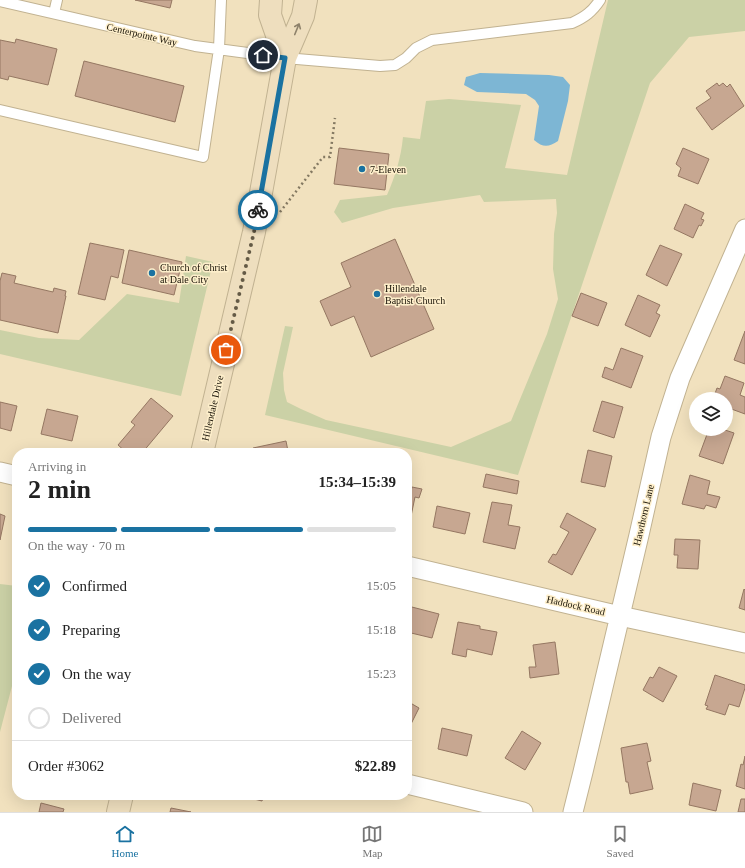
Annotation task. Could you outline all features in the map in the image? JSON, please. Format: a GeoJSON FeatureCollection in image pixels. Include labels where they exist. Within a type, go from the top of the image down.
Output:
{"type":"FeatureCollection","features":[{"type":"Feature","properties":{"kind":"main road","name":"Hillendale Drive"},"geometry":{"type":"LineString","coordinates":[[271,0],[270,15],[285,58]]}},
{"type":"Feature","properties":{"kind":"main road","name":"Hillendale Drive"},"geometry":{"type":"LineString","coordinates":[[203,448],[254,232],[285,58],[302,16],[306,0]]}},
{"type":"Feature","properties":{"kind":"main road"},"geometry":{"type":"LineString","coordinates":[[118,812],[121,800]]}},
{"type":"Feature","properties":{"kind":"street","name":"Hawthorn Lane"},"geometry":{"type":"LineString","coordinates":[[572,812],[583,772],[661,437],[677,385],[745,229]]}},
{"type":"Feature","properties":{"kind":"street"},"geometry":{"type":"LineString","coordinates":[[0,472],[12,475]]}},
{"type":"Feature","properties":{"kind":"street","name":"Haddock Road"},"geometry":{"type":"LineString","coordinates":[[412,567],[620,616],[745,643]]}},
{"type":"Feature","properties":{"kind":"street"},"geometry":{"type":"LineString","coordinates":[[412,785],[523,812]]}},
{"type":"Feature","properties":{"kind":"lane"},"geometry":{"type":"LineString","coordinates":[[54,13],[57,0]]}},
{"type":"Feature","properties":{"kind":"lane"},"geometry":{"type":"LineString","coordinates":[[0,110],[203,157],[219,49],[221,0]]}},
{"type":"Feature","properties":{"kind":"lane","name":"Centerpointe Way"},"geometry":{"type":"LineString","coordinates":[[0,1],[195,46],[285,58],[380,66],[395,65],[406,58],[416,48],[432,40],[572,23],[585,17],[595,8],[600,0]]}},
{"type":"Feature","properties":{"kind":"path"},"geometry":{"type":"LineString","coordinates":[[280,212],[323,157],[330,158],[335,118]]}},
{"type":"Feature","properties":{"kind":"green space"},"geometry":{"type":"Polygon","coordinates":[[[608,0],[745,0],[745,31],[689,37],[650,83],[518,475],[412,450],[412,448],[404,448],[265,415],[285,326],[293,327],[283,373],[284,390],[287,402],[326,420],[451,447],[511,421],[547,334],[558,299],[553,269],[554,234],[557,213],[556,199],[484,202],[480,195],[393,208],[342,223],[334,212],[340,200],[387,195],[397,167],[403,137],[420,139],[426,101],[449,99],[521,105],[505,168],[567,175],[608,0]]]}},
{"type":"Feature","properties":{"kind":"green space"},"geometry":{"type":"Polygon","coordinates":[[[186,256],[213,262],[181,396],[0,354],[0,330],[39,338],[79,340],[127,294],[179,303],[186,256]]]}},
{"type":"Feature","properties":{"kind":"green space"},"geometry":{"type":"Polygon","coordinates":[[[0,584],[12,585],[12,686],[0,732],[0,584]]]}},
{"type":"Feature","properties":{"kind":"water"},"geometry":{"type":"Polygon","coordinates":[[[480,73],[549,75],[563,77],[570,85],[568,101],[558,141],[546,146],[534,140],[539,106],[535,100],[526,94],[477,92],[464,85],[466,77],[480,73]]]}},
{"type":"Feature","properties":{"kind":"building"},"geometry":{"type":"Polygon","coordinates":[[[135,0],[172,0],[170,8],[135,0]]]}},
{"type":"Feature","properties":{"kind":"building"},"geometry":{"type":"Polygon","coordinates":[[[16,39],[57,49],[48,85],[9,76],[8,80],[0,78],[0,40],[15,43],[16,39]]]}},
{"type":"Feature","properties":{"kind":"building"},"geometry":{"type":"Polygon","coordinates":[[[84,61],[184,86],[175,122],[75,96],[84,61]]]}},
{"type":"Feature","properties":{"kind":"building"},"geometry":{"type":"Polygon","coordinates":[[[717,83],[719,86],[723,83],[727,87],[730,84],[744,106],[712,130],[696,108],[711,98],[706,91],[717,83]]]}},
{"type":"Feature","properties":{"kind":"building","name":"7-Eleven"},"geometry":{"type":"Polygon","coordinates":[[[339,148],[389,154],[385,190],[334,184],[339,148]]]}},
{"type":"Feature","properties":{"kind":"building"},"geometry":{"type":"Polygon","coordinates":[[[683,148],[709,159],[698,184],[678,176],[681,168],[676,164],[683,148]]]}},
{"type":"Feature","properties":{"kind":"building"},"geometry":{"type":"Polygon","coordinates":[[[685,204],[704,213],[701,219],[704,220],[701,226],[699,225],[693,238],[674,229],[685,204]]]}},
{"type":"Feature","properties":{"kind":"building","name":"Hillendale Baptist Church"},"geometry":{"type":"Polygon","coordinates":[[[395,239],[434,329],[371,357],[354,316],[331,326],[320,301],[351,287],[341,263],[395,239]]]}},
{"type":"Feature","properties":{"kind":"building"},"geometry":{"type":"Polygon","coordinates":[[[90,243],[124,250],[118,278],[111,276],[105,300],[78,294],[90,243]]]}},
{"type":"Feature","properties":{"kind":"building"},"geometry":{"type":"Polygon","coordinates":[[[660,245],[682,254],[667,286],[646,275],[660,245]]]}},
{"type":"Feature","properties":{"kind":"building","name":"Church of Christ at Dale City"},"geometry":{"type":"Polygon","coordinates":[[[129,250],[182,262],[174,295],[122,283],[129,250]]]}},
{"type":"Feature","properties":{"kind":"building"},"geometry":{"type":"Polygon","coordinates":[[[2,273],[16,276],[14,283],[53,292],[54,288],[66,291],[58,333],[0,320],[0,281],[2,273]]]}},
{"type":"Feature","properties":{"kind":"building"},"geometry":{"type":"Polygon","coordinates":[[[581,293],[607,303],[598,326],[572,316],[581,293]]]}},
{"type":"Feature","properties":{"kind":"building"},"geometry":{"type":"Polygon","coordinates":[[[638,295],[660,305],[656,313],[660,315],[650,337],[625,325],[638,295]]]}},
{"type":"Feature","properties":{"kind":"building"},"geometry":{"type":"Polygon","coordinates":[[[745,331],[745,364],[734,360],[745,331]]]}},
{"type":"Feature","properties":{"kind":"building"},"geometry":{"type":"Polygon","coordinates":[[[621,348],[643,356],[631,388],[602,377],[605,367],[613,370],[621,348]]]}},
{"type":"Feature","properties":{"kind":"building"},"geometry":{"type":"Polygon","coordinates":[[[725,376],[744,383],[740,395],[745,397],[745,414],[733,410],[733,392],[716,392],[717,388],[720,389],[725,376]]]}},
{"type":"Feature","properties":{"kind":"building"},"geometry":{"type":"Polygon","coordinates":[[[151,398],[173,416],[146,448],[121,448],[118,445],[135,425],[131,422],[151,398]]]}},
{"type":"Feature","properties":{"kind":"building"},"geometry":{"type":"Polygon","coordinates":[[[602,401],[623,407],[614,438],[593,431],[602,401]]]}},
{"type":"Feature","properties":{"kind":"building"},"geometry":{"type":"Polygon","coordinates":[[[0,402],[17,406],[11,431],[0,428],[0,402]]]}},
{"type":"Feature","properties":{"kind":"building"},"geometry":{"type":"Polygon","coordinates":[[[47,409],[78,416],[72,441],[41,434],[47,409]]]}},
{"type":"Feature","properties":{"kind":"building"},"geometry":{"type":"Polygon","coordinates":[[[706,436],[733,436],[723,464],[699,456],[706,436]]]}},
{"type":"Feature","properties":{"kind":"building"},"geometry":{"type":"Polygon","coordinates":[[[286,441],[287,448],[253,448],[286,441]]]}},
{"type":"Feature","properties":{"kind":"building"},"geometry":{"type":"Polygon","coordinates":[[[588,450],[612,456],[605,487],[581,482],[588,450]]]}},
{"type":"Feature","properties":{"kind":"building"},"geometry":{"type":"Polygon","coordinates":[[[486,474],[519,481],[517,494],[483,487],[486,474]]]}},
{"type":"Feature","properties":{"kind":"building"},"geometry":{"type":"Polygon","coordinates":[[[690,475],[710,481],[707,494],[720,497],[716,508],[706,505],[704,509],[682,504],[690,475]]]}},
{"type":"Feature","properties":{"kind":"building"},"geometry":{"type":"Polygon","coordinates":[[[412,487],[422,489],[419,498],[415,497],[412,511],[412,487]]]}},
{"type":"Feature","properties":{"kind":"building"},"geometry":{"type":"Polygon","coordinates":[[[492,502],[512,505],[508,525],[520,527],[515,549],[483,542],[492,502]]]}},
{"type":"Feature","properties":{"kind":"building"},"geometry":{"type":"Polygon","coordinates":[[[437,506],[470,513],[465,534],[433,527],[437,506]]]}},
{"type":"Feature","properties":{"kind":"building"},"geometry":{"type":"Polygon","coordinates":[[[567,513],[596,529],[572,575],[548,562],[553,554],[556,555],[569,532],[560,527],[567,513]]]}},
{"type":"Feature","properties":{"kind":"building"},"geometry":{"type":"Polygon","coordinates":[[[0,514],[5,516],[0,540],[0,514]]]}},
{"type":"Feature","properties":{"kind":"building"},"geometry":{"type":"Polygon","coordinates":[[[675,539],[700,540],[698,569],[677,568],[678,555],[674,555],[675,539]]]}},
{"type":"Feature","properties":{"kind":"building"},"geometry":{"type":"Polygon","coordinates":[[[744,589],[745,590],[745,610],[739,608],[744,589]]]}},
{"type":"Feature","properties":{"kind":"building"},"geometry":{"type":"Polygon","coordinates":[[[412,607],[439,614],[432,638],[412,633],[412,607]]]}},
{"type":"Feature","properties":{"kind":"building"},"geometry":{"type":"Polygon","coordinates":[[[458,622],[480,626],[480,629],[497,632],[492,655],[467,649],[466,657],[452,654],[458,622]]]}},
{"type":"Feature","properties":{"kind":"building"},"geometry":{"type":"Polygon","coordinates":[[[555,642],[559,674],[530,678],[529,667],[536,667],[533,645],[555,642]]]}},
{"type":"Feature","properties":{"kind":"building"},"geometry":{"type":"Polygon","coordinates":[[[659,667],[677,676],[663,702],[643,690],[650,677],[653,678],[659,667]]]}},
{"type":"Feature","properties":{"kind":"building"},"geometry":{"type":"Polygon","coordinates":[[[715,675],[745,685],[739,707],[729,704],[725,715],[706,709],[708,706],[705,705],[715,675]]]}},
{"type":"Feature","properties":{"kind":"building"},"geometry":{"type":"Polygon","coordinates":[[[412,704],[419,708],[412,722],[412,704]]]}},
{"type":"Feature","properties":{"kind":"building"},"geometry":{"type":"Polygon","coordinates":[[[442,728],[472,735],[467,756],[438,749],[442,728]]]}},
{"type":"Feature","properties":{"kind":"building"},"geometry":{"type":"Polygon","coordinates":[[[522,731],[541,743],[525,770],[505,758],[522,731]]]}},
{"type":"Feature","properties":{"kind":"building"},"geometry":{"type":"Polygon","coordinates":[[[647,743],[651,761],[647,762],[653,789],[630,794],[628,782],[626,782],[621,748],[647,743]]]}},
{"type":"Feature","properties":{"kind":"building"},"geometry":{"type":"Polygon","coordinates":[[[745,756],[745,789],[736,786],[741,764],[743,765],[745,756]]]}},
{"type":"Feature","properties":{"kind":"building"},"geometry":{"type":"Polygon","coordinates":[[[693,783],[721,790],[716,811],[689,805],[693,783]]]}},
{"type":"Feature","properties":{"kind":"building"},"geometry":{"type":"Polygon","coordinates":[[[741,799],[745,799],[745,812],[738,812],[741,799]]]}},
{"type":"Feature","properties":{"kind":"building"},"geometry":{"type":"Polygon","coordinates":[[[41,803],[64,809],[63,812],[39,812],[41,803]]]}},
{"type":"Feature","properties":{"kind":"building"},"geometry":{"type":"Polygon","coordinates":[[[171,808],[191,812],[170,812],[171,808]]]}},
{"type":"Feature","properties":{"kind":"way so far"},"geometry":{"type":"LineString","coordinates":[[226,350],[258,210]]}},
{"type":"Feature","properties":{"kind":"place","name":"7-Eleven"},"geometry":{"type":"Point","coordinates":[362,169]}},
{"type":"Feature","properties":{"kind":"place","name":"Church of Christ at Dale City"},"geometry":{"type":"Point","coordinates":[152,273]}},
{"type":"Feature","properties":{"kind":"place","name":"Hillendale Baptist Church"},"geometry":{"type":"Point","coordinates":[377,294]}},
{"type":"Feature","properties":{"kind":"route"},"geometry":{"type":"LineString","coordinates":[[258,210],[285,58],[263,55]]}}]}
